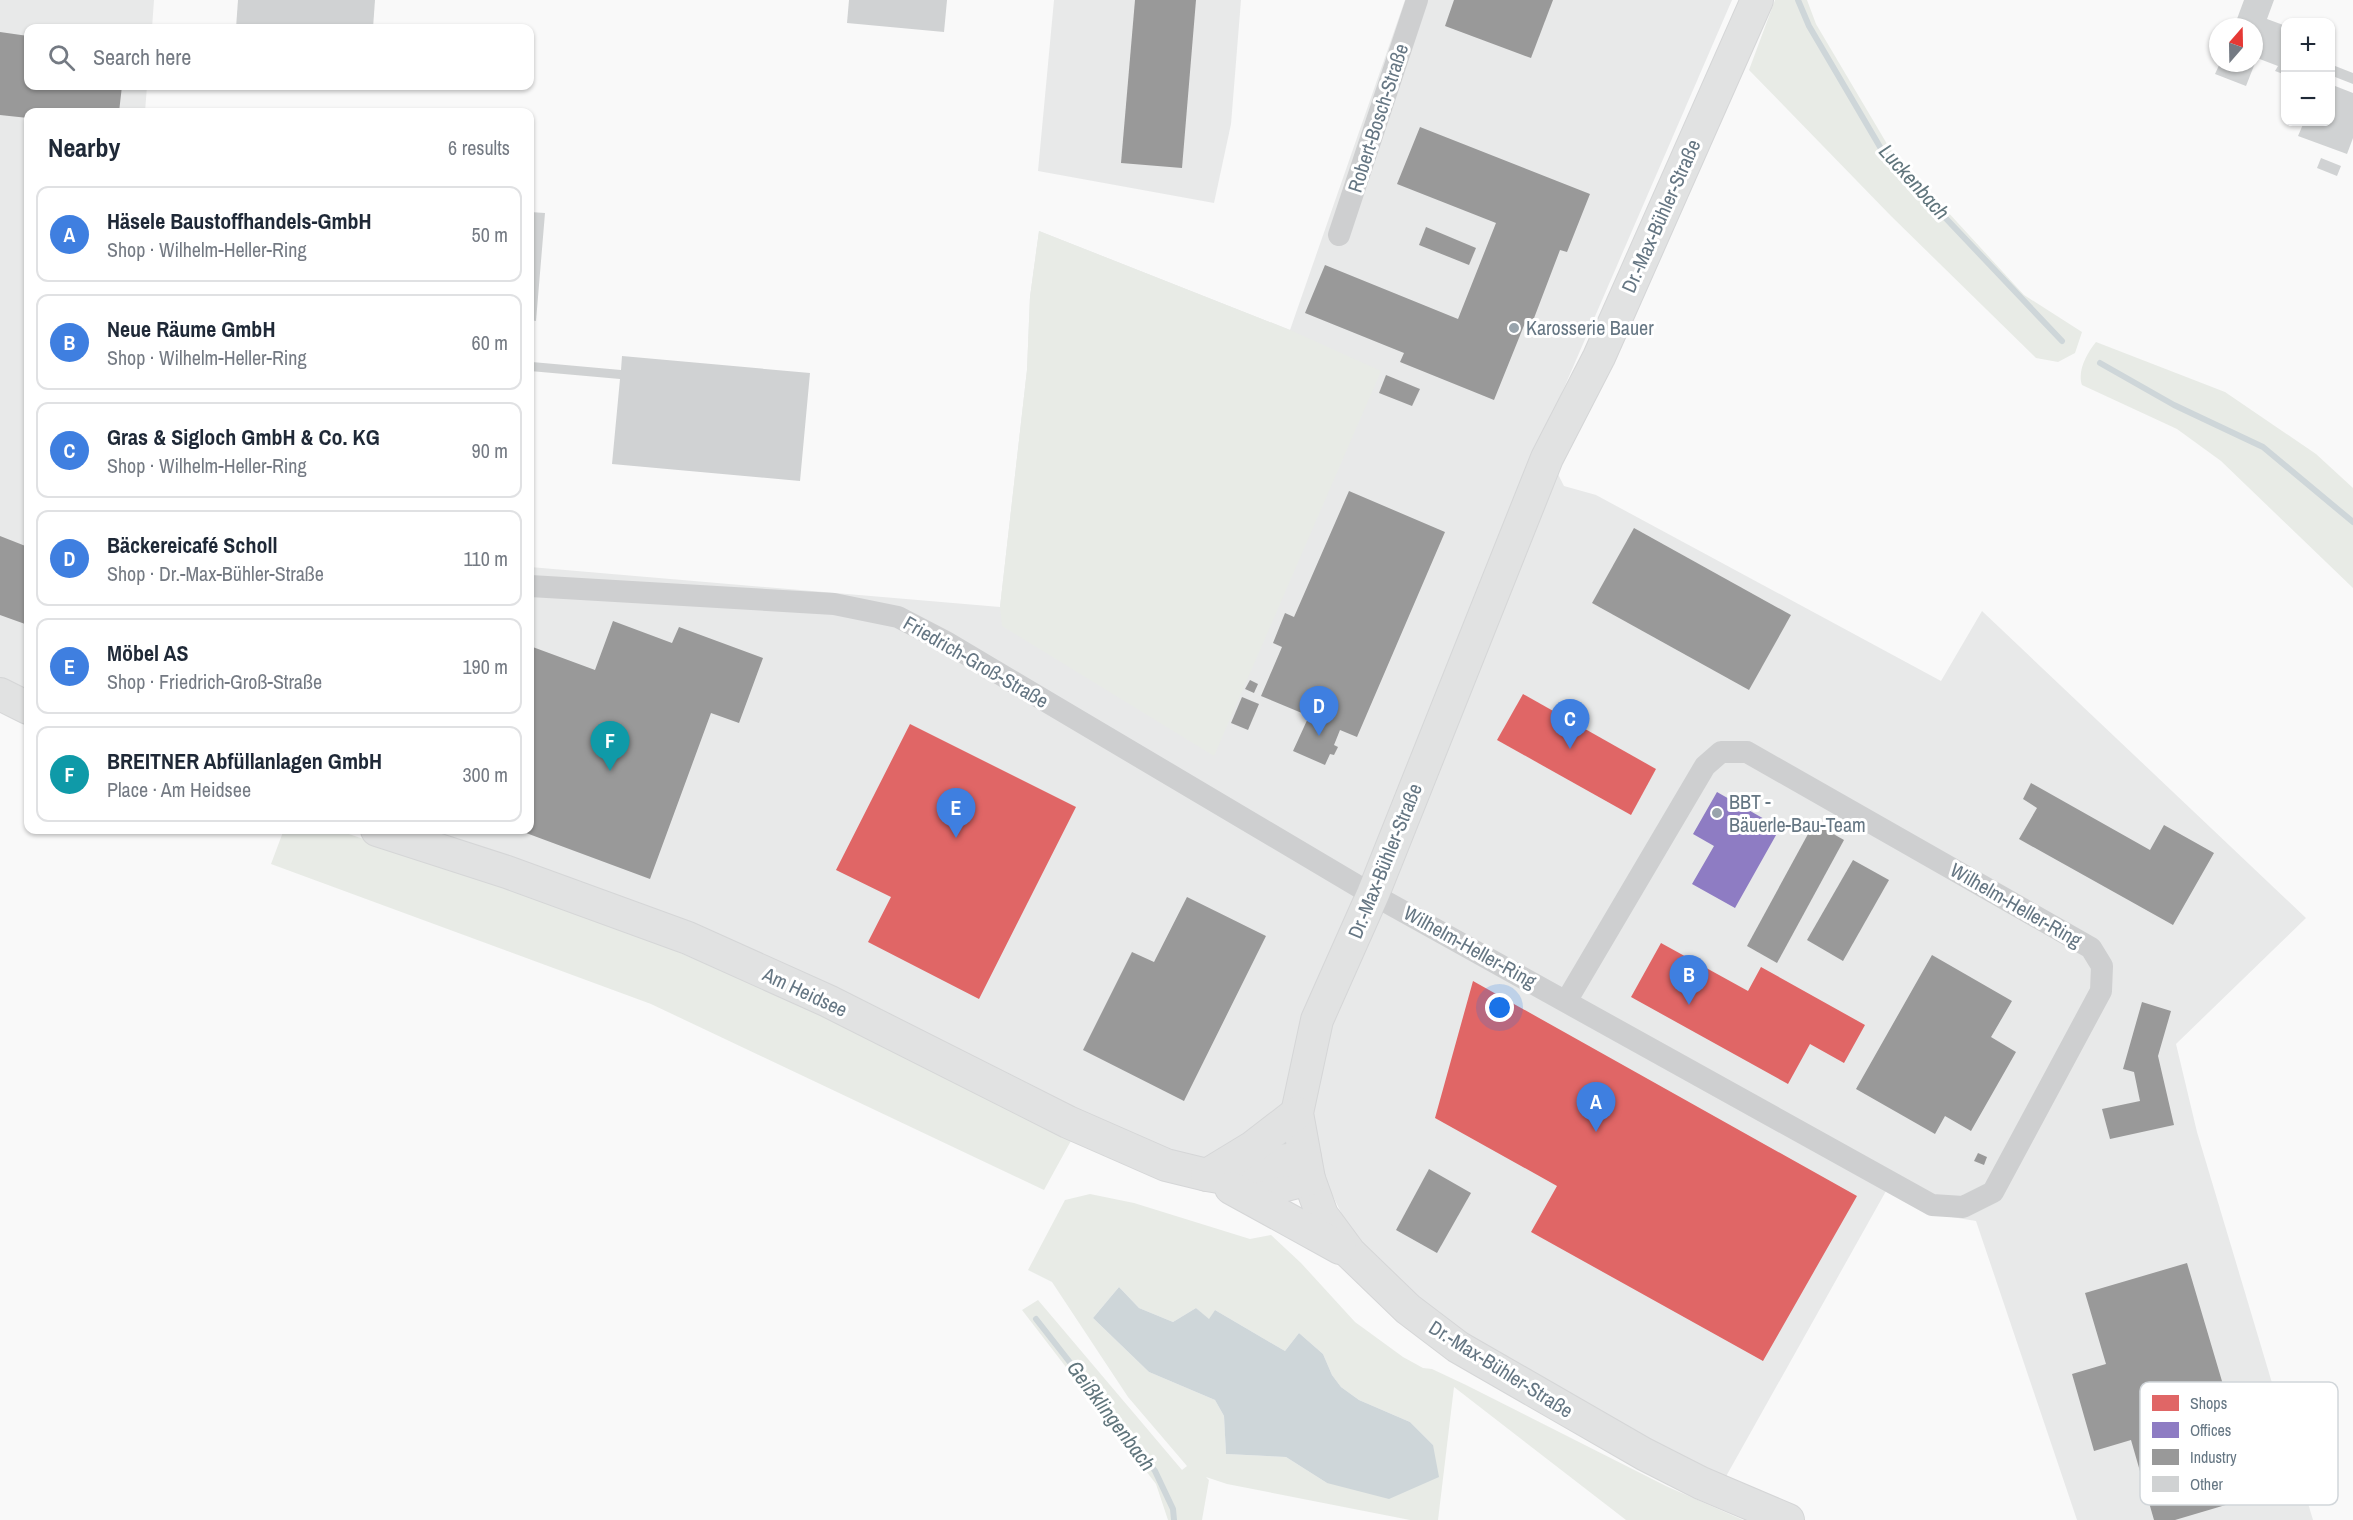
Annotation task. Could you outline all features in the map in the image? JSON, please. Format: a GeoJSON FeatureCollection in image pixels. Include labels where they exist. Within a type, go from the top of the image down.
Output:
{"type":"FeatureCollection","features":[{"type":"Feature","properties":{"kind":"main road","name":"Dr.-Max-Bühler-Straße"},"geometry":{"type":"LineString","coordinates":[[1757,0],[1599,357],[1547,458],[1372,894],[1317,1020],[1297,1113],[1307,1169],[1322,1215],[1350,1253],[1408,1309],[1458,1347],[1644,1454],[1701,1483],[1788,1520]]}},
{"type":"Feature","properties":{"kind":"main road"},"geometry":{"type":"LineString","coordinates":[[0,694],[24,706]]}},
{"type":"Feature","properties":{"kind":"main road","name":"Am Heidsee"},"geometry":{"type":"LineString","coordinates":[[389,834],[507,872],[688,938],[828,1001],[1077,1126],[1166,1165],[1278,1187],[1307,1169]]}},
{"type":"Feature","properties":{"kind":"main road"},"geometry":{"type":"LineString","coordinates":[[1297,1113],[1215,1176],[1350,1253]]}},
{"type":"Feature","properties":{"kind":"street","name":"Robert-Bosch-Straße"},"geometry":{"type":"LineString","coordinates":[[1339,235],[1417,0]]}},
{"type":"Feature","properties":{"kind":"street","name":"Friedrich-Groß-Straße"},"geometry":{"type":"LineString","coordinates":[[534,586],[834,604],[898,617],[946,642],[1372,894]]}},
{"type":"Feature","properties":{"kind":"street","name":"Wilhelm-Heller-Ring"},"geometry":{"type":"LineString","coordinates":[[1372,894],[1567,1000],[1932,1205],[1963,1207],[1993,1192],[2101,991],[2102,966],[2091,948],[1747,752],[1721,753],[1705,766],[1567,1000]]}},
{"type":"Feature","properties":{"kind":"shaded area"},"geometry":{"type":"Polygon","coordinates":[[[0,0],[154,0],[152,24],[24,24],[24,90],[147,90],[145,108],[24,108],[24,691],[0,677],[0,0]]]}},
{"type":"Feature","properties":{"kind":"shaded area"},"geometry":{"type":"Polygon","coordinates":[[[1054,0],[1241,0],[1231,124],[1214,203],[1038,171],[1054,0]]]}},
{"type":"Feature","properties":{"kind":"shaded area"},"geometry":{"type":"Polygon","coordinates":[[[1405,0],[1732,0],[1541,441],[1564,486],[1596,495],[1941,681],[1982,611],[2306,918],[2176,1044],[2197,1132],[2272,1382],[2140,1382],[2140,1505],[2309,1505],[2313,1520],[2077,1520],[1976,1221],[1933,1214],[1886,1191],[1724,1480],[1484,1348],[1418,1304],[1357,1245],[1322,1174],[1262,1131],[1203,1159],[1145,1144],[423,834],[534,834],[534,567],[1000,607],[1027,370],[1030,297],[1039,231],[1290,330],[1405,0]]]}},
{"type":"Feature","properties":{"kind":"shaded area"},"geometry":{"type":"Polygon","coordinates":[[[1775,0],[1807,0],[1816,24],[1890,149],[2024,295],[2082,332],[2075,353],[2058,362],[2036,358],[1891,216],[1749,70],[1775,0]]]}},
{"type":"Feature","properties":{"kind":"shaded area"},"geometry":{"type":"Polygon","coordinates":[[[1039,231],[1290,330],[1381,371],[1214,756],[1002,626],[1000,607],[1027,370],[1030,297],[1039,231]]]}},
{"type":"Feature","properties":{"kind":"shaded area"},"geometry":{"type":"Polygon","coordinates":[[[2096,342],[2225,392],[2316,454],[2353,488],[2353,588],[2221,461],[2177,429],[2082,385],[2082,368],[2096,342]]]}},
{"type":"Feature","properties":{"kind":"shaded area"},"geometry":{"type":"Polygon","coordinates":[[[282,834],[349,834],[533,896],[666,947],[799,1003],[1072,1139],[1044,1190],[651,1004],[271,864],[282,834]]]}},
{"type":"Feature","properties":{"kind":"shaded area"},"geometry":{"type":"Polygon","coordinates":[[[1090,1194],[1134,1203],[1250,1239],[1271,1235],[1301,1263],[1355,1322],[1403,1357],[1423,1368],[1432,1369],[1466,1385],[1666,1486],[1743,1520],[1626,1520],[1454,1387],[1438,1520],[1410,1520],[1227,1484],[1206,1477],[1209,1480],[1202,1520],[1168,1520],[1156,1484],[1022,1310],[1038,1300],[1182,1470],[1187,1466],[1128,1397],[1052,1282],[1028,1270],[1065,1200],[1090,1194]],[[1119,1287],[1093,1318],[1149,1372],[1215,1400],[1224,1416],[1226,1454],[1286,1457],[1327,1483],[1433,1445],[1410,1422],[1359,1400],[1341,1387],[1332,1375],[1323,1354],[1299,1333],[1285,1351],[1215,1310],[1209,1320],[1196,1308],[1173,1322],[1139,1308],[1119,1287]]]}},
{"type":"Feature","properties":{"kind":"shaded area"},"geometry":{"type":"Polygon","coordinates":[[[1119,1287],[1139,1308],[1173,1322],[1196,1308],[1209,1319],[1215,1310],[1285,1351],[1299,1333],[1323,1354],[1332,1375],[1341,1387],[1359,1400],[1410,1422],[1433,1445],[1439,1477],[1389,1499],[1327,1483],[1286,1457],[1226,1454],[1224,1416],[1215,1400],[1149,1372],[1093,1318],[1119,1287]]]}},
{"type":"Feature","properties":{"kind":"building: Shops"},"geometry":{"type":"Polygon","coordinates":[[[1523,694],[1656,769],[1631,815],[1497,740],[1523,694]]]}},
{"type":"Feature","properties":{"kind":"building: Shops"},"geometry":{"type":"Polygon","coordinates":[[[910,724],[1076,807],[979,999],[868,942],[891,897],[836,870],[910,724]]]}},
{"type":"Feature","properties":{"kind":"building: Shops"},"geometry":{"type":"Polygon","coordinates":[[[1661,943],[1748,991],[1761,967],[1865,1025],[1844,1063],[1810,1044],[1788,1084],[1631,997],[1661,943]]]}},
{"type":"Feature","properties":{"kind":"building: Shops"},"geometry":{"type":"Polygon","coordinates":[[[1473,981],[1857,1196],[1763,1361],[1531,1232],[1557,1186],[1435,1118],[1473,981]]]}},
{"type":"Feature","properties":{"kind":"building: Offices"},"geometry":{"type":"Polygon","coordinates":[[[1717,792],[1780,828],[1735,908],[1692,884],[1714,846],[1693,834],[1717,792]]]}},
{"type":"Feature","properties":{"kind":"building: Industry"},"geometry":{"type":"Polygon","coordinates":[[[1135,0],[1196,0],[1182,168],[1121,163],[1135,0]]]}},
{"type":"Feature","properties":{"kind":"building: Industry"},"geometry":{"type":"Polygon","coordinates":[[[1454,0],[1553,0],[1531,58],[1445,26],[1454,0]]]}},
{"type":"Feature","properties":{"kind":"building: Industry"},"geometry":{"type":"Polygon","coordinates":[[[0,32],[24,35],[24,90],[122,90],[119,108],[24,108],[24,118],[0,115],[0,32]]]}},
{"type":"Feature","properties":{"kind":"building: Industry"},"geometry":{"type":"Polygon","coordinates":[[[1420,127],[1590,194],[1567,252],[1560,250],[1531,326],[1525,323],[1494,400],[1400,362],[1404,353],[1305,313],[1325,265],[1458,319],[1496,223],[1397,184],[1420,127]]]}},
{"type":"Feature","properties":{"kind":"building: Industry"},"geometry":{"type":"Polygon","coordinates":[[[1426,227],[1476,248],[1469,265],[1419,245],[1426,227]]]}},
{"type":"Feature","properties":{"kind":"building: Industry"},"geometry":{"type":"Polygon","coordinates":[[[1386,375],[1420,389],[1412,406],[1379,393],[1386,375]]]}},
{"type":"Feature","properties":{"kind":"building: Industry"},"geometry":{"type":"Polygon","coordinates":[[[1349,491],[1445,532],[1357,737],[1340,730],[1334,745],[1338,747],[1334,755],[1330,754],[1325,765],[1293,751],[1309,716],[1261,696],[1282,647],[1273,643],[1285,613],[1294,617],[1349,491]]]}},
{"type":"Feature","properties":{"kind":"building: Industry"},"geometry":{"type":"Polygon","coordinates":[[[1634,528],[1791,615],[1749,690],[1592,603],[1634,528]]]}},
{"type":"Feature","properties":{"kind":"building: Industry"},"geometry":{"type":"Polygon","coordinates":[[[0,536],[24,545],[24,624],[0,615],[0,536]]]}},
{"type":"Feature","properties":{"kind":"building: Industry"},"geometry":{"type":"Polygon","coordinates":[[[613,621],[672,643],[679,627],[763,658],[739,723],[711,713],[650,879],[529,834],[534,834],[534,647],[595,670],[613,621]]]}},
{"type":"Feature","properties":{"kind":"building: Industry"},"geometry":{"type":"Polygon","coordinates":[[[1250,680],[1258,684],[1254,693],[1245,689],[1250,680]]]}},
{"type":"Feature","properties":{"kind":"building: Industry"},"geometry":{"type":"Polygon","coordinates":[[[1242,697],[1259,704],[1248,730],[1231,723],[1242,697]]]}},
{"type":"Feature","properties":{"kind":"building: Industry"},"geometry":{"type":"Polygon","coordinates":[[[2031,783],[2150,850],[2164,825],[2214,853],[2173,925],[2019,839],[2037,808],[2023,799],[2031,783]]]}},
{"type":"Feature","properties":{"kind":"building: Industry"},"geometry":{"type":"Polygon","coordinates":[[[1814,823],[1844,840],[1777,963],[1747,946],[1814,823]]]}},
{"type":"Feature","properties":{"kind":"building: Industry"},"geometry":{"type":"Polygon","coordinates":[[[1853,860],[1889,880],[1843,961],[1807,940],[1853,860]]]}},
{"type":"Feature","properties":{"kind":"building: Industry"},"geometry":{"type":"Polygon","coordinates":[[[1187,897],[1266,936],[1184,1101],[1083,1050],[1132,952],[1154,962],[1187,897]]]}},
{"type":"Feature","properties":{"kind":"building: Industry"},"geometry":{"type":"Polygon","coordinates":[[[1932,955],[2012,1001],[1991,1037],[2016,1052],[1971,1131],[1945,1116],[1935,1134],[1856,1089],[1932,955]]]}},
{"type":"Feature","properties":{"kind":"building: Industry"},"geometry":{"type":"Polygon","coordinates":[[[2142,1002],[2171,1011],[2158,1056],[2174,1125],[2110,1139],[2102,1109],[2140,1101],[2134,1072],[2123,1069],[2142,1002]]]}},
{"type":"Feature","properties":{"kind":"building: Industry"},"geometry":{"type":"Polygon","coordinates":[[[1978,1153],[1987,1157],[1984,1165],[1974,1161],[1978,1153]]]}},
{"type":"Feature","properties":{"kind":"building: Industry"},"geometry":{"type":"Polygon","coordinates":[[[1429,1169],[1471,1193],[1437,1253],[1396,1230],[1429,1169]]]}},
{"type":"Feature","properties":{"kind":"building: Industry"},"geometry":{"type":"Polygon","coordinates":[[[2187,1263],[2222,1382],[2140,1382],[2140,1471],[2131,1440],[2094,1451],[2072,1374],[2106,1364],[2085,1293],[2187,1263]]]}},
{"type":"Feature","properties":{"kind":"building: Industry"},"geometry":{"type":"Polygon","coordinates":[[[2150,1505],[2226,1505],[2175,1520],[2154,1520],[2150,1505]]]}},
{"type":"Feature","properties":{"kind":"building: Other"},"geometry":{"type":"Polygon","coordinates":[[[238,0],[375,0],[373,24],[236,24],[238,0]]]}},
{"type":"Feature","properties":{"kind":"building: Other"},"geometry":{"type":"Polygon","coordinates":[[[849,0],[947,0],[944,32],[847,23],[849,0]]]}},
{"type":"Feature","properties":{"kind":"building: Other"},"geometry":{"type":"Polygon","coordinates":[[[2244,0],[2274,0],[2267,19],[2281,24],[2281,73],[2275,71],[2278,66],[2263,60],[2263,18],[2237,18],[2244,0]]]}},
{"type":"Feature","properties":{"kind":"building: Other"},"geometry":{"type":"Polygon","coordinates":[[[2335,66],[2353,73],[2353,84],[2335,77],[2335,66]]]}},
{"type":"Feature","properties":{"kind":"building: Other"},"geometry":{"type":"Polygon","coordinates":[[[2216,72],[2252,72],[2246,86],[2215,74],[2216,72]]]}},
{"type":"Feature","properties":{"kind":"building: Other"},"geometry":{"type":"Polygon","coordinates":[[[2335,86],[2353,93],[2353,138],[2347,154],[2298,136],[2302,126],[2335,126],[2335,86]]]}},
{"type":"Feature","properties":{"kind":"building: Other"},"geometry":{"type":"Polygon","coordinates":[[[2321,158],[2341,166],[2337,176],[2317,168],[2321,158]]]}},
{"type":"Feature","properties":{"kind":"building: Other"},"geometry":{"type":"Polygon","coordinates":[[[534,212],[545,213],[536,321],[534,321],[534,212]]]}},
{"type":"Feature","properties":{"kind":"building: Other"},"geometry":{"type":"Polygon","coordinates":[[[622,356],[810,373],[800,481],[612,464],[620,379],[534,371],[534,362],[621,370],[622,356]]]}},
{"type":"Feature","properties":{"kind":"waterway","name":"Luckenbach"},"geometry":{"type":"LineString","coordinates":[[1798,0],[1809,26],[1883,152],[2062,341]]}},
{"type":"Feature","properties":{"kind":"waterway","name":"Luckenbach"},"geometry":{"type":"LineString","coordinates":[[2100,363],[2174,405],[2263,447],[2353,522]]}},
{"type":"Feature","properties":{"kind":"waterway","name":"Geißklingenbach"},"geometry":{"type":"LineString","coordinates":[[1036,1319],[1155,1471],[1173,1509],[1174,1520]]}},
{"type":"Feature","properties":{"kind":"place","name":"Karosserie Bauer"},"geometry":{"type":"Point","coordinates":[1514,328]}},
{"type":"Feature","properties":{"kind":"place","name":"Bäckereicafé Scholl"},"geometry":{"type":"Point","coordinates":[1319,736]}},
{"type":"Feature","properties":{"kind":"place","name":"Gras & Sigloch GmbH & Co. KG"},"geometry":{"type":"Point","coordinates":[1570,749]}},
{"type":"Feature","properties":{"kind":"place","name":"BREITNER Abfüllanlagen GmbH"},"geometry":{"type":"Point","coordinates":[610,771]}},
{"type":"Feature","properties":{"kind":"place","name":"BBT - Bäuerle-Bau-Team"},"geometry":{"type":"Point","coordinates":[1717,813]}},
{"type":"Feature","properties":{"kind":"place","name":"Möbel AS"},"geometry":{"type":"Point","coordinates":[956,838]}},
{"type":"Feature","properties":{"kind":"place","name":"Neue Räume GmbH"},"geometry":{"type":"Point","coordinates":[1689,1005]}},
{"type":"Feature","properties":{"kind":"place","name":"Häsele Baustoffhandels-GmbH"},"geometry":{"type":"Point","coordinates":[1596,1132]}}]}
